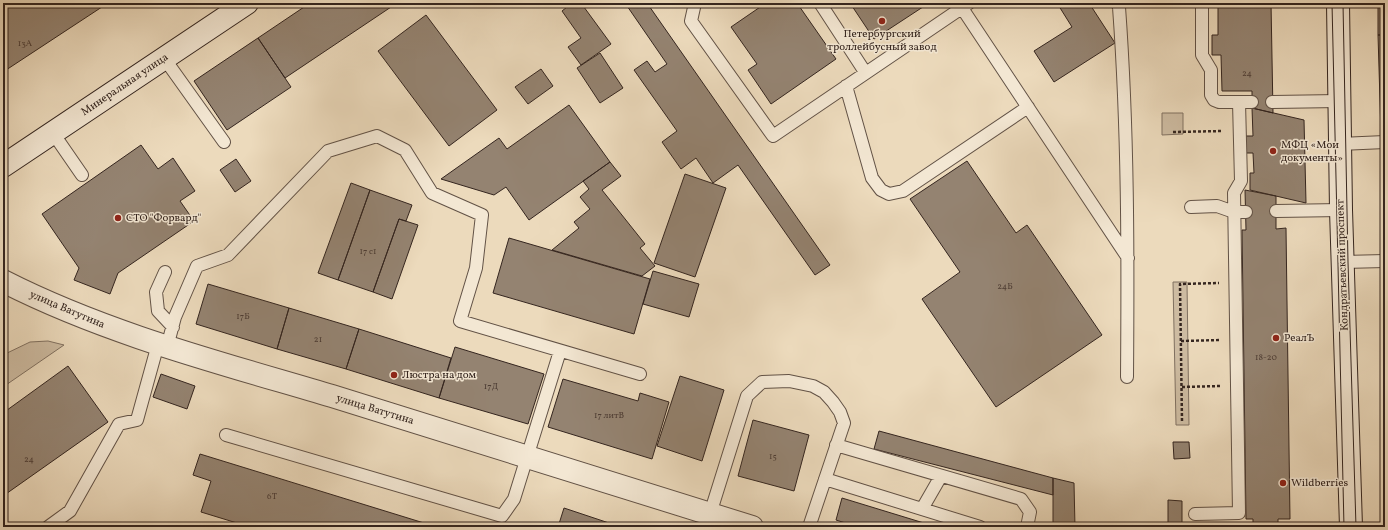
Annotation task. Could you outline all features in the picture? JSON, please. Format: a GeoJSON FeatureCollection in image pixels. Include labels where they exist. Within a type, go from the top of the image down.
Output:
{"type":"FeatureCollection","features":[{"type":"Feature","properties":{"kind":"street","name":"Минеральная улица"},"geometry":{"type":"LineString","coordinates":[[3,166],[247,3]]}},
{"type":"Feature","properties":{"kind":"street","name":"Кондратьевский проспект"},"geometry":{"type":"LineString","coordinates":[[1338,3],[1341,210],[1351,527]]}},
{"type":"Feature","properties":{"kind":"street","name":"улица Ватутина"},"geometry":{"type":"LineString","coordinates":[[3,281],[48,303],[93,321],[166,339],[752,527]]}},
{"type":"Feature","properties":{"kind":"lane"},"geometry":{"type":"LineString","coordinates":[[695,3],[691,21],[773,136],[965,5],[1028,107],[1128,258]]}},
{"type":"Feature","properties":{"kind":"lane"},"geometry":{"type":"LineString","coordinates":[[820,3],[866,72]]}},
{"type":"Feature","properties":{"kind":"lane"},"geometry":{"type":"LineString","coordinates":[[1117,3],[1119,7],[1124,76],[1128,258],[1127,378]]}},
{"type":"Feature","properties":{"kind":"lane"},"geometry":{"type":"LineString","coordinates":[[1202,3],[1202,55],[1211,70],[1211,95],[1214,100],[1219,102],[1252,102]]}},
{"type":"Feature","properties":{"kind":"lane"},"geometry":{"type":"LineString","coordinates":[[164,58],[224,142]]}},
{"type":"Feature","properties":{"kind":"lane"},"geometry":{"type":"LineString","coordinates":[[846,86],[872,178],[880,190],[889,194],[903,191],[1028,107]]}},
{"type":"Feature","properties":{"kind":"lane"},"geometry":{"type":"LineString","coordinates":[[1272,102],[1339,101]]}},
{"type":"Feature","properties":{"kind":"lane"},"geometry":{"type":"LineString","coordinates":[[1195,514],[1239,513],[1235,282],[1240,212],[1234,193],[1240,181],[1239,102]]}},
{"type":"Feature","properties":{"kind":"lane"},"geometry":{"type":"LineString","coordinates":[[53,133],[82,176]]}},
{"type":"Feature","properties":{"kind":"lane"},"geometry":{"type":"LineString","coordinates":[[48,527],[70,511],[119,424],[137,420],[166,339],[197,266],[228,255],[328,151],[377,136],[405,150],[432,193],[482,215],[476,268],[460,322],[640,374]]}},
{"type":"Feature","properties":{"kind":"lane"},"geometry":{"type":"LineString","coordinates":[[1340,144],[1385,142]]}},
{"type":"Feature","properties":{"kind":"lane"},"geometry":{"type":"LineString","coordinates":[[1191,207],[1216,206],[1240,212]]}},
{"type":"Feature","properties":{"kind":"lane"},"geometry":{"type":"LineString","coordinates":[[1276,211],[1341,210]]}},
{"type":"Feature","properties":{"kind":"lane"},"geometry":{"type":"LineString","coordinates":[[1343,262],[1385,261]]}},
{"type":"Feature","properties":{"kind":"lane"},"geometry":{"type":"LineString","coordinates":[[164,272],[156,292],[158,311],[166,339]]}},
{"type":"Feature","properties":{"kind":"lane"},"geometry":{"type":"LineString","coordinates":[[226,435],[502,516],[514,499],[560,351]]}},
{"type":"Feature","properties":{"kind":"lane"},"geometry":{"type":"LineString","coordinates":[[710,514],[747,396],[762,382],[789,381],[813,386],[824,392],[840,412],[844,423],[809,527]]}},
{"type":"Feature","properties":{"kind":"lane"},"geometry":{"type":"LineString","coordinates":[[836,445],[1021,499],[1030,512],[1026,527]]}},
{"type":"Feature","properties":{"kind":"lane"},"geometry":{"type":"LineString","coordinates":[[922,509],[941,476]]}},
{"type":"Feature","properties":{"kind":"lane"},"geometry":{"type":"LineString","coordinates":[[826,478],[980,527]]}},
{"type":"Feature","properties":{"kind":"path"},"geometry":{"type":"LineString","coordinates":[[1173,132],[1240,131]]}},
{"type":"Feature","properties":{"kind":"path"},"geometry":{"type":"LineString","coordinates":[[1182,421],[1180,284],[1235,282]]}},
{"type":"Feature","properties":{"kind":"path"},"geometry":{"type":"LineString","coordinates":[[1181,341],[1236,340]]}},
{"type":"Feature","properties":{"kind":"path"},"geometry":{"type":"LineString","coordinates":[[1182,387],[1237,386]]}},
{"type":"Feature","properties":{"kind":"shaded area"},"geometry":{"type":"Polygon","coordinates":[[[1162,113],[1183,113],[1183,134],[1162,135],[1162,113]]]}},
{"type":"Feature","properties":{"kind":"shaded area"},"geometry":{"type":"Polygon","coordinates":[[[1173,282],[1187,282],[1189,425],[1176,425],[1173,282]]]}},
{"type":"Feature","properties":{"kind":"shaded area"},"geometry":{"type":"Polygon","coordinates":[[[48,341],[64,345],[3,387],[3,355],[30,342],[48,341]]]}},
{"type":"Feature","properties":{"kind":"building"},"geometry":{"type":"Polygon","coordinates":[[[3,3],[108,3],[3,72],[3,3]]]}},
{"type":"Feature","properties":{"kind":"building"},"geometry":{"type":"Polygon","coordinates":[[[310,3],[397,3],[285,78],[258,38],[310,3]]]}},
{"type":"Feature","properties":{"kind":"building"},"geometry":{"type":"Polygon","coordinates":[[[572,3],[581,3],[611,44],[581,65],[568,47],[581,38],[562,11],[572,3]]]}},
{"type":"Feature","properties":{"kind":"building"},"geometry":{"type":"Polygon","coordinates":[[[625,3],[647,3],[830,265],[815,275],[738,165],[713,183],[696,158],[681,169],[662,142],[677,131],[634,70],[647,61],[655,72],[667,64],[625,3]]]}},
{"type":"Feature","properties":{"kind":"building"},"geometry":{"type":"Polygon","coordinates":[[[766,3],[797,3],[836,59],[771,104],[748,70],[757,64],[731,27],[766,3]]]}},
{"type":"Feature","properties":{"kind":"building","name":"Петербургский троллейбусный завод"},"geometry":{"type":"Polygon","coordinates":[[[850,3],[929,3],[874,39],[850,3]]]}},
{"type":"Feature","properties":{"kind":"building"},"geometry":{"type":"Polygon","coordinates":[[[1057,3],[1089,3],[1115,43],[1054,82],[1034,51],[1072,27],[1057,3]]]}},
{"type":"Feature","properties":{"kind":"building"},"geometry":{"type":"Polygon","coordinates":[[[1218,3],[1271,3],[1273,113],[1252,108],[1252,91],[1222,91],[1221,55],[1212,55],[1212,35],[1218,35],[1218,3]]]}},
{"type":"Feature","properties":{"kind":"building"},"geometry":{"type":"Polygon","coordinates":[[[1378,3],[1385,3],[1385,35],[1378,35],[1378,3]]]}},
{"type":"Feature","properties":{"kind":"building"},"geometry":{"type":"Polygon","coordinates":[[[426,15],[497,110],[449,146],[378,51],[426,15]]]}},
{"type":"Feature","properties":{"kind":"building"},"geometry":{"type":"Polygon","coordinates":[[[1378,35],[1385,35],[1385,134],[1381,134],[1378,35]]]}},
{"type":"Feature","properties":{"kind":"building"},"geometry":{"type":"Polygon","coordinates":[[[258,38],[291,87],[227,130],[194,81],[258,38]]]}},
{"type":"Feature","properties":{"kind":"building"},"geometry":{"type":"Polygon","coordinates":[[[600,53],[623,88],[600,103],[577,68],[600,53]]]}},
{"type":"Feature","properties":{"kind":"building"},"geometry":{"type":"Polygon","coordinates":[[[541,69],[553,86],[528,104],[515,87],[541,69]]]}},
{"type":"Feature","properties":{"kind":"building"},"geometry":{"type":"Polygon","coordinates":[[[569,105],[610,162],[529,220],[506,187],[494,195],[441,179],[499,138],[507,149],[569,105]]]}},
{"type":"Feature","properties":{"kind":"building"},"geometry":{"type":"Polygon","coordinates":[[[1252,108],[1304,120],[1306,203],[1250,190],[1250,173],[1254,173],[1253,153],[1245,153],[1245,136],[1253,136],[1252,108]]]}},
{"type":"Feature","properties":{"kind":"building","name":"СТО \"Форвард\""},"geometry":{"type":"Polygon","coordinates":[[[141,145],[158,169],[173,158],[195,191],[180,201],[194,221],[118,273],[110,294],[74,280],[79,268],[42,214],[141,145]]]}},
{"type":"Feature","properties":{"kind":"building"},"geometry":{"type":"Polygon","coordinates":[[[236,159],[251,181],[235,192],[220,170],[236,159]]]}},
{"type":"Feature","properties":{"kind":"building"},"geometry":{"type":"Polygon","coordinates":[[[967,161],[1016,233],[1027,225],[1102,335],[996,407],[922,299],[960,272],[910,199],[967,161]]]}},
{"type":"Feature","properties":{"kind":"building"},"geometry":{"type":"Polygon","coordinates":[[[610,162],[621,176],[602,190],[645,244],[640,248],[655,266],[642,276],[552,250],[579,228],[574,222],[590,209],[580,197],[589,189],[583,181],[610,162]]]}},
{"type":"Feature","properties":{"kind":"building"},"geometry":{"type":"Polygon","coordinates":[[[685,174],[726,188],[695,277],[654,263],[685,174]]]}},
{"type":"Feature","properties":{"kind":"building"},"geometry":{"type":"Polygon","coordinates":[[[351,183],[370,190],[338,280],[318,273],[351,183]]]}},
{"type":"Feature","properties":{"kind":"building"},"geometry":{"type":"Polygon","coordinates":[[[370,190],[412,205],[406,221],[399,219],[373,292],[338,280],[370,190]]]}},
{"type":"Feature","properties":{"kind":"building"},"geometry":{"type":"Polygon","coordinates":[[[1245,190],[1276,196],[1276,229],[1286,228],[1290,519],[1278,519],[1278,527],[1253,527],[1253,519],[1246,519],[1242,230],[1246,230],[1245,190]]]}},
{"type":"Feature","properties":{"kind":"building"},"geometry":{"type":"Polygon","coordinates":[[[399,219],[418,225],[392,299],[373,292],[399,219]]]}},
{"type":"Feature","properties":{"kind":"building"},"geometry":{"type":"Polygon","coordinates":[[[509,238],[650,279],[634,334],[493,293],[509,238]]]}},
{"type":"Feature","properties":{"kind":"building"},"geometry":{"type":"Polygon","coordinates":[[[653,271],[699,284],[689,317],[643,304],[653,271]]]}},
{"type":"Feature","properties":{"kind":"building"},"geometry":{"type":"Polygon","coordinates":[[[1385,274],[1385,299],[1383,299],[1382,275],[1385,274]]]}},
{"type":"Feature","properties":{"kind":"building"},"geometry":{"type":"Polygon","coordinates":[[[208,284],[289,308],[277,349],[196,324],[208,284]]]}},
{"type":"Feature","properties":{"kind":"building"},"geometry":{"type":"Polygon","coordinates":[[[289,308],[359,329],[346,369],[277,349],[289,308]]]}},
{"type":"Feature","properties":{"kind":"building"},"geometry":{"type":"Polygon","coordinates":[[[359,329],[451,358],[439,398],[346,369],[359,329]]]}},
{"type":"Feature","properties":{"kind":"building"},"geometry":{"type":"Polygon","coordinates":[[[455,347],[544,374],[528,424],[439,398],[455,347]]]}},
{"type":"Feature","properties":{"kind":"building"},"geometry":{"type":"Polygon","coordinates":[[[68,366],[108,422],[3,496],[3,413],[68,366]]]}},
{"type":"Feature","properties":{"kind":"building"},"geometry":{"type":"Polygon","coordinates":[[[161,374],[195,386],[187,409],[153,397],[161,374]]]}},
{"type":"Feature","properties":{"kind":"building"},"geometry":{"type":"Polygon","coordinates":[[[680,376],[724,390],[702,461],[657,446],[680,376]]]}},
{"type":"Feature","properties":{"kind":"building"},"geometry":{"type":"Polygon","coordinates":[[[563,379],[638,401],[640,393],[669,402],[652,459],[548,427],[563,379]]]}},
{"type":"Feature","properties":{"kind":"building"},"geometry":{"type":"Polygon","coordinates":[[[753,420],[809,435],[794,491],[738,476],[753,420]]]}},
{"type":"Feature","properties":{"kind":"building"},"geometry":{"type":"Polygon","coordinates":[[[879,431],[1053,478],[1053,495],[874,449],[879,431]]]}},
{"type":"Feature","properties":{"kind":"building"},"geometry":{"type":"Polygon","coordinates":[[[1173,442],[1189,442],[1190,458],[1174,459],[1173,442]]]}},
{"type":"Feature","properties":{"kind":"building"},"geometry":{"type":"Polygon","coordinates":[[[200,454],[437,527],[250,527],[201,512],[211,481],[193,475],[200,454]]]}},
{"type":"Feature","properties":{"kind":"building"},"geometry":{"type":"Polygon","coordinates":[[[1053,478],[1074,483],[1075,527],[1053,527],[1053,478]]]}},
{"type":"Feature","properties":{"kind":"building"},"geometry":{"type":"Polygon","coordinates":[[[842,498],[937,527],[858,527],[836,520],[842,498]]]}},
{"type":"Feature","properties":{"kind":"building"},"geometry":{"type":"Polygon","coordinates":[[[1168,500],[1182,501],[1182,527],[1168,527],[1168,500]]]}},
{"type":"Feature","properties":{"kind":"building"},"geometry":{"type":"Polygon","coordinates":[[[564,508],[621,527],[558,527],[564,508]]]}},
{"type":"Feature","properties":{"kind":"tram line"},"geometry":{"type":"LineString","coordinates":[[1332,3],[1344,527]]}},
{"type":"Feature","properties":{"kind":"tram line"},"geometry":{"type":"LineString","coordinates":[[1343,3],[1348,262],[1356,527]]}},
{"type":"Feature","properties":{"kind":"place","name":"Петербургский троллейбусный завод"},"geometry":{"type":"Point","coordinates":[882,21]}},
{"type":"Feature","properties":{"kind":"place","name":"МФЦ «Мои документы»"},"geometry":{"type":"Point","coordinates":[1273,151]}},
{"type":"Feature","properties":{"kind":"place","name":"СТО \"Форвард\""},"geometry":{"type":"Point","coordinates":[118,218]}},
{"type":"Feature","properties":{"kind":"place","name":"РеалЪ"},"geometry":{"type":"Point","coordinates":[1276,338]}},
{"type":"Feature","properties":{"kind":"place","name":"Люстра на дом"},"geometry":{"type":"Point","coordinates":[394,375]}},
{"type":"Feature","properties":{"kind":"place","name":"Wildberries"},"geometry":{"type":"Point","coordinates":[1283,483]}}]}
